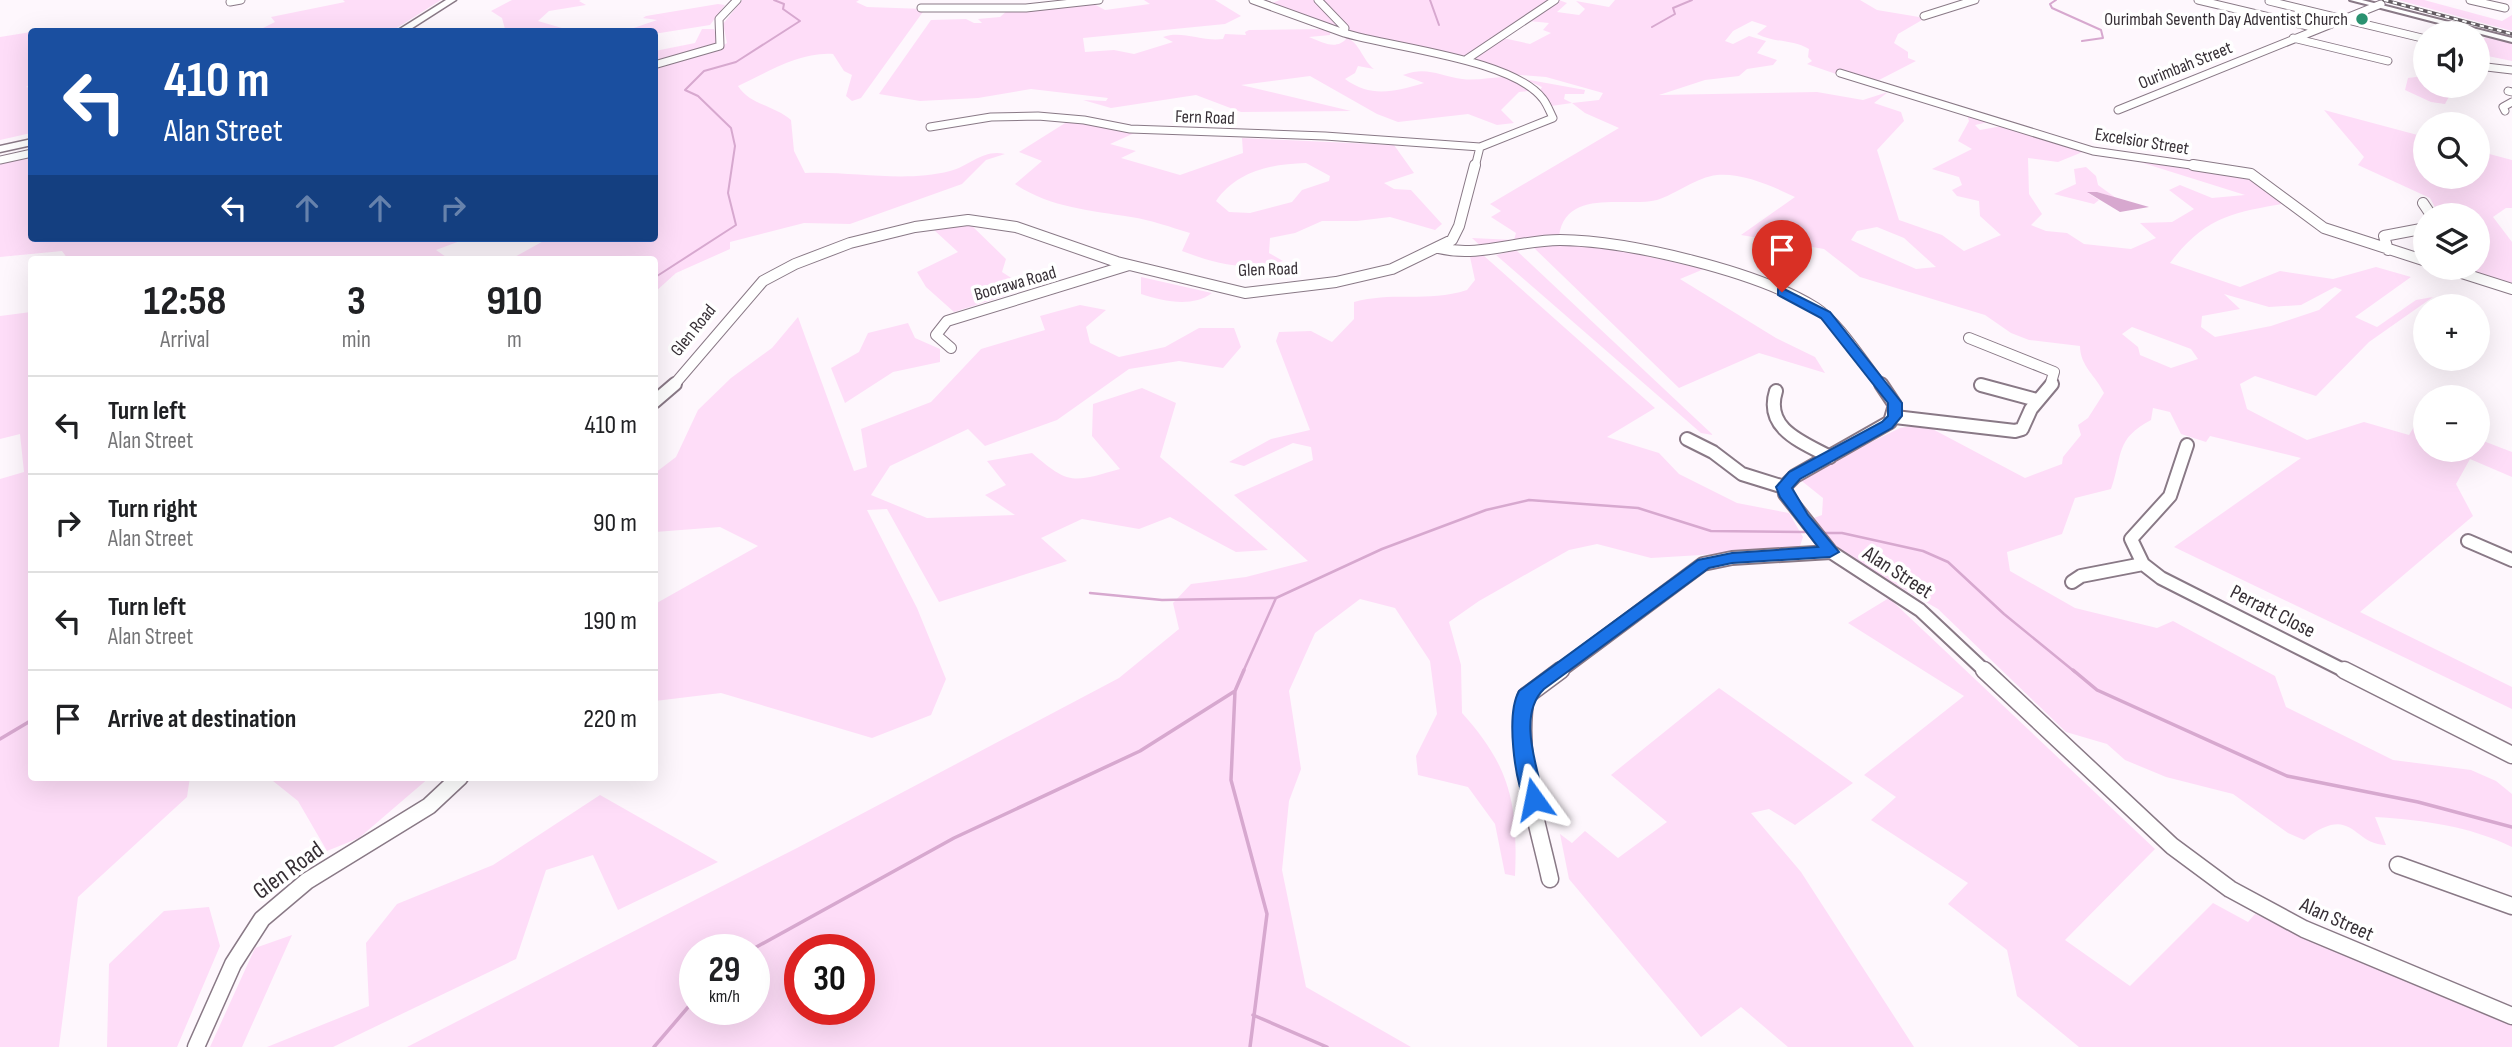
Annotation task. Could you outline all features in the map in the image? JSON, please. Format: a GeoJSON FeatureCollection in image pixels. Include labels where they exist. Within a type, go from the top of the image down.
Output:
{"type":"FeatureCollection","features":[{"type":"Feature","properties":{"kind":"highway"},"geometry":{"type":"LineString","coordinates":[[406,28],[452,0]]}},
{"type":"Feature","properties":{"kind":"highway"},"geometry":{"type":"LineString","coordinates":[[422,28],[463,2]]}},
{"type":"Feature","properties":{"kind":"highway"},"geometry":{"type":"LineString","coordinates":[[0,143],[28,137]]}},
{"type":"Feature","properties":{"kind":"highway"},"geometry":{"type":"LineString","coordinates":[[0,149],[28,143]]}},
{"type":"Feature","properties":{"kind":"main road"},"geometry":{"type":"LineString","coordinates":[[2354,0],[2512,39]]}},
{"type":"Feature","properties":{"kind":"main road"},"geometry":{"type":"LineString","coordinates":[[2364,0],[2379,5]]}},
{"type":"Feature","properties":{"kind":"street"},"geometry":{"type":"LineString","coordinates":[[230,2],[241,0]]}},
{"type":"Feature","properties":{"kind":"street"},"geometry":{"type":"LineString","coordinates":[[658,64],[720,46],[722,38],[717,25],[720,16],[737,0]]}},
{"type":"Feature","properties":{"kind":"street"},"geometry":{"type":"LineString","coordinates":[[921,8],[1026,8],[1099,0]]}},
{"type":"Feature","properties":{"kind":"street"},"geometry":{"type":"LineString","coordinates":[[1253,0],[1367,42],[1466,59],[1533,88],[1546,99],[1553,116],[1550,120],[1480,147]]}},
{"type":"Feature","properties":{"kind":"street"},"geometry":{"type":"LineString","coordinates":[[1318,0],[1345,28],[1344,33]]}},
{"type":"Feature","properties":{"kind":"street"},"geometry":{"type":"LineString","coordinates":[[1466,59],[1555,0]]}},
{"type":"Feature","properties":{"kind":"street"},"geometry":{"type":"LineString","coordinates":[[1924,16],[1975,0]]}},
{"type":"Feature","properties":{"kind":"street"},"geometry":{"type":"LineString","coordinates":[[2197,0],[2316,28]]}},
{"type":"Feature","properties":{"kind":"street"},"geometry":{"type":"LineString","coordinates":[[2470,0],[2505,8]]}},
{"type":"Feature","properties":{"kind":"street"},"geometry":{"type":"LineString","coordinates":[[2269,1],[2413,36]]}},
{"type":"Feature","properties":{"kind":"street","name":"Ourimbah Street"},"geometry":{"type":"LineString","coordinates":[[2118,110],[2316,28],[2379,5]]}},
{"type":"Feature","properties":{"kind":"street"},"geometry":{"type":"LineString","coordinates":[[2293,38],[2388,61]]}},
{"type":"Feature","properties":{"kind":"street"},"geometry":{"type":"LineString","coordinates":[[2490,67],[2512,70]]}},
{"type":"Feature","properties":{"kind":"street","name":"Excelsior Street"},"geometry":{"type":"LineString","coordinates":[[1840,73],[2093,151],[2251,174],[2324,228],[2413,257]]}},
{"type":"Feature","properties":{"kind":"street"},"geometry":{"type":"LineString","coordinates":[[2505,111],[2503,107],[2512,102]]}},
{"type":"Feature","properties":{"kind":"street","name":"Fern Road"},"geometry":{"type":"LineString","coordinates":[[930,127],[990,117],[1038,116],[1084,120],[1130,129],[1325,136],[1480,147]]}},
{"type":"Feature","properties":{"kind":"street","name":"Glen Road"},"geometry":{"type":"LineString","coordinates":[[658,399],[674,385],[737,308],[763,281],[794,264],[850,243],[915,227],[968,220],[1016,227],[1130,265],[1231,290],[1259,292],[1377,273],[1452,240],[1460,226],[1480,147]]}},
{"type":"Feature","properties":{"kind":"street"},"geometry":{"type":"LineString","coordinates":[[0,160],[28,154]]}},
{"type":"Feature","properties":{"kind":"street"},"geometry":{"type":"LineString","coordinates":[[2388,250],[2384,236],[2413,230]]}},
{"type":"Feature","properties":{"kind":"street"},"geometry":{"type":"LineString","coordinates":[[1438,248],[1471,255],[1544,240],[1586,242],[1715,268],[1761,283],[1805,302],[1825,315],[1892,398],[1895,416]]}},
{"type":"Feature","properties":{"kind":"street","name":"Boorawa Road"},"geometry":{"type":"LineString","coordinates":[[951,348],[936,335],[947,321],[1130,265]]}},
{"type":"Feature","properties":{"kind":"street"},"geometry":{"type":"LineString","coordinates":[[2484,280],[2512,289]]}},
{"type":"Feature","properties":{"kind":"street"},"geometry":{"type":"LineString","coordinates":[[1895,416],[2015,431],[2022,429],[2037,400],[2054,381],[2054,372],[1969,338]]}},
{"type":"Feature","properties":{"kind":"street"},"geometry":{"type":"LineString","coordinates":[[1980,385],[2037,400]]}},
{"type":"Feature","properties":{"kind":"street"},"geometry":{"type":"LineString","coordinates":[[1776,391],[1769,405],[1771,416],[1781,427],[1830,457]]}},
{"type":"Feature","properties":{"kind":"street"},"geometry":{"type":"LineString","coordinates":[[1687,439],[1713,452],[1742,474],[1784,487],[1795,476],[1887,425],[1895,416]]}},
{"type":"Feature","properties":{"kind":"street"},"geometry":{"type":"LineString","coordinates":[[2072,582],[2081,576],[2143,565],[2131,539],[2170,496],[2187,445]]}},
{"type":"Feature","properties":{"kind":"street","name":"Alan Street"},"geometry":{"type":"LineString","coordinates":[[1784,487],[1785,494],[1830,552],[1920,610],[2172,846],[2230,889],[2304,929],[2512,1016]]}},
{"type":"Feature","properties":{"kind":"street"},"geometry":{"type":"LineString","coordinates":[[2468,541],[2512,559]]}},
{"type":"Feature","properties":{"kind":"street"},"geometry":{"type":"LineString","coordinates":[[1550,878],[1523,747],[1521,710],[1526,696],[1549,676],[1703,564],[1732,558],[1830,552]]}},
{"type":"Feature","properties":{"kind":"street","name":"Perratt Close"},"geometry":{"type":"LineString","coordinates":[[2143,565],[2161,578],[2512,755]]}},
{"type":"Feature","properties":{"kind":"street","name":"Glen Road"},"geometry":{"type":"LineString","coordinates":[[196,1047],[245,943],[260,920],[286,898],[419,812],[457,781]]}},
{"type":"Feature","properties":{"kind":"street"},"geometry":{"type":"LineString","coordinates":[[2398,865],[2512,906]]}},
{"type":"Feature","properties":{"kind":"shaded area"},"geometry":{"type":"Polygon","coordinates":[[[343,0],[441,0],[397,28],[263,28],[275,22],[271,17],[345,2],[343,0]]]}},
{"type":"Feature","properties":{"kind":"shaded area"},"geometry":{"type":"Polygon","coordinates":[[[512,0],[581,0],[579,1],[586,5],[549,11],[538,21],[562,28],[505,28],[502,18],[491,11],[512,0]]]}},
{"type":"Feature","properties":{"kind":"shaded area"},"geometry":{"type":"Polygon","coordinates":[[[742,0],[859,0],[856,2],[867,7],[925,9],[861,98],[852,101],[846,96],[852,75],[844,71],[833,54],[796,60],[738,86],[749,97],[791,120],[794,151],[805,173],[915,176],[957,169],[990,154],[1005,154],[986,160],[962,184],[850,224],[804,223],[730,242],[730,249],[676,273],[658,289],[658,256],[516,256],[542,242],[658,242],[658,67],[716,50],[727,43],[723,24],[742,0]]]}},
{"type":"Feature","properties":{"kind":"shaded area"},"geometry":{"type":"Polygon","coordinates":[[[1144,0],[1215,0],[1241,16],[1225,24],[1083,38],[1085,52],[1114,50],[1134,54],[1173,42],[1163,37],[1170,35],[1223,39],[1225,34],[1246,35],[1245,32],[1249,30],[1323,29],[1331,31],[1330,35],[1309,37],[1334,45],[1347,38],[1374,69],[1358,66],[1355,73],[1345,79],[1364,89],[1393,91],[1424,83],[1403,75],[1419,71],[1454,78],[1511,78],[1526,86],[1542,101],[1528,91],[1519,92],[1501,110],[1514,123],[1497,125],[1468,114],[1398,122],[1377,114],[1310,76],[1241,85],[1351,111],[1241,112],[1196,95],[1111,108],[1083,100],[1106,101],[1108,98],[1031,89],[978,98],[920,101],[879,94],[931,20],[966,19],[982,23],[978,19],[1000,17],[1008,10],[1090,2],[1105,10],[1150,4],[1144,0]]]}},
{"type":"Feature","properties":{"kind":"shaded area"},"geometry":{"type":"Polygon","coordinates":[[[1280,0],[1317,0],[1343,29],[1269,4],[1280,0]]]}},
{"type":"Feature","properties":{"kind":"shaded area"},"geometry":{"type":"Polygon","coordinates":[[[1321,0],[1551,0],[1466,57],[1350,35],[1321,0]]]}},
{"type":"Feature","properties":{"kind":"shaded area"},"geometry":{"type":"Polygon","coordinates":[[[1559,0],[1567,3],[1557,12],[1579,15],[1585,9],[1576,1],[1609,7],[1615,0],[1860,0],[1877,10],[1919,17],[1922,20],[1898,34],[1894,43],[1908,52],[1908,58],[1916,61],[1879,80],[1836,74],[1807,64],[1812,61],[1808,57],[1809,49],[1757,34],[1767,26],[1752,21],[1733,31],[1725,41],[1733,44],[1749,36],[1766,41],[1757,53],[1777,60],[1773,65],[1747,69],[1739,76],[1705,80],[1659,95],[1817,92],[1863,100],[1888,92],[1874,103],[1901,112],[1904,121],[1877,150],[1899,220],[1942,235],[1964,251],[2001,235],[1980,216],[1979,201],[1957,196],[1952,190],[1962,185],[1959,177],[1932,169],[1972,149],[1958,141],[1969,121],[1967,115],[1993,121],[1975,125],[1980,130],[2002,126],[2085,151],[2058,162],[2028,158],[2029,194],[2042,214],[2031,225],[2046,231],[2067,233],[2084,244],[2131,249],[2156,238],[2140,223],[2172,222],[2194,209],[2169,190],[2180,185],[2212,198],[2245,195],[2124,157],[2245,174],[2287,203],[2221,219],[2196,235],[2170,263],[2240,287],[2280,271],[2333,279],[2376,267],[2411,277],[2355,317],[2377,327],[2413,302],[2413,311],[2369,342],[2316,396],[2255,376],[2240,384],[2247,409],[2307,440],[2364,422],[2409,435],[2413,428],[2413,462],[2468,462],[2456,484],[2473,516],[2360,612],[2512,687],[2512,709],[2174,547],[2301,458],[2210,436],[2206,442],[2181,434],[2170,412],[2153,408],[2151,420],[2131,434],[2122,448],[2111,489],[2075,498],[2062,534],[2007,552],[2010,571],[2075,608],[2157,628],[2173,621],[2275,676],[2286,707],[2393,760],[2471,770],[2496,781],[2512,794],[2512,847],[2445,825],[2375,817],[2386,845],[2366,839],[2343,825],[2320,829],[2304,840],[2288,833],[2233,794],[2166,777],[2125,760],[2107,744],[2066,732],[1938,609],[1848,557],[1826,538],[1811,519],[1822,515],[1823,498],[1798,478],[1900,428],[1923,424],[2025,478],[2062,464],[2063,457],[2081,435],[2078,425],[2088,418],[2104,393],[2085,365],[2080,346],[2029,340],[2011,333],[1985,315],[1860,277],[1824,249],[1741,235],[1795,197],[1737,176],[1709,176],[1657,200],[1585,205],[1573,211],[1564,221],[1559,236],[1485,250],[1472,238],[1514,240],[1516,233],[1491,217],[1501,211],[1490,204],[1619,128],[1585,113],[1572,103],[1599,100],[1603,93],[1546,77],[1506,74],[1469,59],[1503,38],[1530,44],[1551,33],[1543,30],[1549,23],[1529,21],[1559,0]],[[1877,227],[1857,231],[1851,240],[1916,269],[1936,267],[1904,238],[1877,227]],[[2335,287],[2301,305],[2269,307],[2224,294],[2240,309],[2202,316],[2201,327],[2215,337],[2271,326],[2319,310],[2342,290],[2335,287]],[[2132,327],[2122,334],[2138,347],[2140,355],[2171,368],[2198,359],[2191,349],[2132,327]]]}},
{"type":"Feature","properties":{"kind":"shaded area"},"geometry":{"type":"Polygon","coordinates":[[[2398,0],[2424,0],[2502,21],[2512,15],[2512,31],[2490,25],[2490,21],[2475,21],[2398,0]]]}},
{"type":"Feature","properties":{"kind":"shaded area"},"geometry":{"type":"Polygon","coordinates":[[[725,5],[710,25],[660,33],[658,28],[634,28],[657,20],[643,18],[725,5]]]}},
{"type":"Feature","properties":{"kind":"shaded area"},"geometry":{"type":"Polygon","coordinates":[[[702,29],[714,29],[718,43],[658,61],[658,50],[695,43],[702,29]]]}},
{"type":"Feature","properties":{"kind":"shaded area"},"geometry":{"type":"Polygon","coordinates":[[[28,32],[28,134],[0,140],[0,37],[28,32]]]}},
{"type":"Feature","properties":{"kind":"shaded area"},"geometry":{"type":"Polygon","coordinates":[[[2490,36],[2512,43],[2512,61],[2490,56],[2490,36]]]}},
{"type":"Feature","properties":{"kind":"shaded area"},"geometry":{"type":"Polygon","coordinates":[[[2413,77],[2413,94],[2405,90],[2408,78],[2413,77]]]}},
{"type":"Feature","properties":{"kind":"shaded area"},"geometry":{"type":"Polygon","coordinates":[[[1524,79],[1585,90],[1584,94],[1565,94],[1564,99],[1572,103],[1551,106],[1539,92],[1542,87],[1524,79]]]}},
{"type":"Feature","properties":{"kind":"shaded area"},"geometry":{"type":"Polygon","coordinates":[[[2422,98],[2448,98],[2445,104],[2422,98]]]}},
{"type":"Feature","properties":{"kind":"shaded area"},"geometry":{"type":"Polygon","coordinates":[[[2324,110],[2413,134],[2413,189],[2490,189],[2490,154],[2512,160],[2512,208],[2506,208],[2493,217],[2512,242],[2512,286],[2490,279],[2490,203],[2433,203],[2430,198],[2358,165],[2364,157],[2324,110]]]}},
{"type":"Feature","properties":{"kind":"shaded area"},"geometry":{"type":"Polygon","coordinates":[[[1070,120],[1139,131],[1110,144],[1136,151],[1121,158],[1180,175],[1243,153],[1242,138],[1394,145],[1414,173],[1384,183],[1394,189],[1411,190],[1442,224],[1435,230],[1390,217],[1322,221],[1295,233],[1270,238],[1269,253],[1283,261],[1257,266],[1232,265],[1182,251],[1190,233],[1146,220],[1071,207],[1029,192],[1015,184],[1042,161],[1019,152],[1070,120]],[[1306,163],[1280,165],[1244,176],[1224,191],[1216,201],[1229,212],[1250,213],[1292,202],[1302,190],[1329,181],[1330,176],[1306,163]]]}},
{"type":"Feature","properties":{"kind":"shaded area"},"geometry":{"type":"Polygon","coordinates":[[[28,156],[28,242],[457,242],[436,250],[445,256],[66,256],[62,251],[0,257],[0,162],[28,156]]]}},
{"type":"Feature","properties":{"kind":"shaded area"},"geometry":{"type":"Polygon","coordinates":[[[2086,167],[2096,176],[2098,185],[2116,198],[2097,192],[2088,193],[2099,200],[2094,204],[2054,194],[2076,184],[2074,169],[2086,167]]]}},
{"type":"Feature","properties":{"kind":"shaded area"},"geometry":{"type":"Polygon","coordinates":[[[2087,192],[2097,192],[2149,207],[2120,212],[2087,192]]]}},
{"type":"Feature","properties":{"kind":"shaded area"},"geometry":{"type":"Polygon","coordinates":[[[968,222],[1006,259],[1002,272],[1016,281],[1039,285],[954,312],[926,287],[917,272],[958,252],[934,230],[968,222]]]}},
{"type":"Feature","properties":{"kind":"shaded area"},"geometry":{"type":"Polygon","coordinates":[[[1561,243],[1598,245],[1704,269],[1680,279],[1776,338],[1815,357],[1825,373],[1759,353],[1679,388],[1532,246],[1561,243]]]}},
{"type":"Feature","properties":{"kind":"shaded area"},"geometry":{"type":"Polygon","coordinates":[[[1516,250],[1713,435],[1701,433],[1496,255],[1516,250]]]}},
{"type":"Feature","properties":{"kind":"shaded area"},"geometry":{"type":"Polygon","coordinates":[[[1483,255],[1655,408],[1607,437],[1659,453],[1679,474],[1737,503],[1789,513],[1803,537],[1799,549],[1651,558],[1597,544],[1569,550],[1479,601],[1449,622],[1461,665],[1462,713],[1491,751],[1508,788],[1515,828],[1515,876],[1505,874],[1495,824],[1468,787],[1418,775],[1416,756],[1437,714],[1430,661],[1395,608],[1360,599],[1315,633],[1289,691],[1301,769],[1289,801],[1282,870],[1306,987],[1411,1047],[407,1047],[797,848],[1119,678],[1179,629],[1173,603],[1191,584],[1246,577],[1308,561],[1234,495],[1313,460],[1311,447],[1293,443],[1244,466],[1229,462],[1271,439],[1310,430],[1276,341],[1279,332],[1311,331],[1332,342],[1354,319],[1354,302],[1383,297],[1452,294],[1467,290],[1475,280],[1470,257],[1483,255]]]}},
{"type":"Feature","properties":{"kind":"shaded area"},"geometry":{"type":"Polygon","coordinates":[[[1141,277],[1212,293],[1187,302],[1159,299],[1141,294],[1141,277]]]}},
{"type":"Feature","properties":{"kind":"shaded area"},"geometry":{"type":"Polygon","coordinates":[[[1080,305],[1106,310],[1086,327],[1090,343],[1119,357],[1165,347],[1199,328],[1234,328],[1241,347],[1223,368],[1179,361],[1129,369],[1057,420],[985,446],[968,429],[890,466],[871,495],[927,518],[1015,515],[985,495],[1006,485],[987,461],[1032,453],[1055,471],[1073,478],[1092,477],[1120,469],[1092,436],[1093,404],[1142,388],[1176,403],[1160,457],[1268,550],[1236,552],[1170,517],[1139,529],[1082,519],[1041,538],[1067,561],[939,602],[887,509],[867,510],[917,608],[946,679],[931,715],[872,738],[721,693],[658,701],[658,602],[758,546],[720,527],[658,532],[658,471],[676,457],[698,410],[731,378],[772,348],[798,317],[854,471],[867,467],[861,429],[931,402],[981,349],[1045,330],[1040,316],[1080,305]]]}},
{"type":"Feature","properties":{"kind":"shaded area"},"geometry":{"type":"Polygon","coordinates":[[[28,312],[28,781],[189,781],[187,797],[78,897],[59,1047],[0,1047],[0,479],[24,472],[20,434],[0,439],[0,316],[28,312]]]}},
{"type":"Feature","properties":{"kind":"shaded area"},"geometry":{"type":"Polygon","coordinates":[[[908,323],[915,338],[940,349],[940,362],[893,372],[845,403],[831,368],[859,352],[868,333],[908,323]]]}},
{"type":"Feature","properties":{"kind":"shaded area"},"geometry":{"type":"Polygon","coordinates":[[[2490,444],[2512,452],[2512,477],[2477,462],[2490,462],[2490,444]]]}},
{"type":"Feature","properties":{"kind":"shaded area"},"geometry":{"type":"Polygon","coordinates":[[[1889,598],[2155,849],[2065,940],[2130,986],[2213,903],[2248,922],[2255,914],[2512,1022],[2512,1047],[2079,1047],[2017,996],[2007,950],[1948,904],[1968,883],[1871,820],[1896,797],[1864,775],[1964,696],[1848,623],[1889,598]]]}},
{"type":"Feature","properties":{"kind":"shaded area"},"geometry":{"type":"Polygon","coordinates":[[[1719,688],[1853,783],[1795,825],[1769,809],[1751,813],[1801,872],[1914,1047],[1788,1047],[1741,1007],[1701,1037],[1569,879],[1560,834],[1572,843],[1585,831],[1618,858],[1667,822],[1611,775],[1719,688]]]}},
{"type":"Feature","properties":{"kind":"shaded area"},"geometry":{"type":"Polygon","coordinates":[[[273,781],[425,781],[359,838],[327,851],[298,801],[273,781]]]}},
{"type":"Feature","properties":{"kind":"shaded area"},"geometry":{"type":"Polygon","coordinates":[[[600,795],[718,862],[618,910],[593,855],[546,870],[516,959],[333,1047],[267,1047],[369,1006],[366,943],[397,904],[493,865],[600,795]]]}},
{"type":"Feature","properties":{"kind":"shaded area"},"geometry":{"type":"Polygon","coordinates":[[[209,907],[220,946],[177,1047],[107,1047],[109,964],[164,911],[209,907]]]}},
{"type":"Feature","properties":{"kind":"shaded area"},"geometry":{"type":"Polygon","coordinates":[[[292,935],[242,1047],[210,1047],[255,948],[292,935]]]}},
{"type":"Feature","properties":{"kind":"waterway"},"geometry":{"type":"LineString","coordinates":[[658,275],[736,225],[728,193],[735,146],[731,128],[698,96],[685,90],[704,71],[736,62],[800,21],[783,9],[784,4],[774,0]]}},
{"type":"Feature","properties":{"kind":"waterway"},"geometry":{"type":"LineString","coordinates":[[1430,0],[1439,25]]}},
{"type":"Feature","properties":{"kind":"waterway"},"geometry":{"type":"LineString","coordinates":[[1652,27],[1675,14],[1673,8],[1692,0]]}},
{"type":"Feature","properties":{"kind":"waterway"},"geometry":{"type":"LineString","coordinates":[[2056,0],[2050,4],[2052,8],[2101,30],[2103,38],[2082,41]]}},
{"type":"Feature","properties":{"kind":"waterway"},"geometry":{"type":"LineString","coordinates":[[1243,672],[1276,598],[1382,549],[1486,510],[1529,500],[1638,508],[1711,531],[1805,532]]}},
{"type":"Feature","properties":{"kind":"waterway"},"geometry":{"type":"LineString","coordinates":[[1824,533],[1842,533],[1923,551],[1948,562],[2004,614],[2075,672]]}},
{"type":"Feature","properties":{"kind":"waterway"},"geometry":{"type":"LineString","coordinates":[[1090,593],[1162,600],[1275,598]]}},
{"type":"Feature","properties":{"kind":"waterway"},"geometry":{"type":"LineString","coordinates":[[1235,691],[1244,670]]}},
{"type":"Feature","properties":{"kind":"waterway"},"geometry":{"type":"LineString","coordinates":[[2073,670],[2097,690],[2287,776],[2418,802],[2512,827]]}},
{"type":"Feature","properties":{"kind":"waterway"},"geometry":{"type":"LineString","coordinates":[[770,940],[954,838],[1140,751],[1235,691]]}},
{"type":"Feature","properties":{"kind":"waterway"},"geometry":{"type":"LineString","coordinates":[[1235,691],[1231,780],[1267,914],[1254,1015]]}},
{"type":"Feature","properties":{"kind":"waterway"},"geometry":{"type":"LineString","coordinates":[[0,739],[28,722]]}},
{"type":"Feature","properties":{"kind":"waterway"},"geometry":{"type":"LineString","coordinates":[[1250,1047],[1254,1015]]}},
{"type":"Feature","properties":{"kind":"waterway"},"geometry":{"type":"LineString","coordinates":[[1254,1015],[1327,1047]]}},
{"type":"Feature","properties":{"kind":"waterway"},"geometry":{"type":"LineString","coordinates":[[654,1047],[679,1018]]}},
{"type":"Feature","properties":{"kind":"railway"},"geometry":{"type":"LineString","coordinates":[[2384,0],[2512,34]]}},
{"type":"Feature","properties":{"kind":"place","name":"Ourimbah Seventh Day Adventist Church"},"geometry":{"type":"Point","coordinates":[2362,19]}},
{"type":"Feature","properties":{"kind":"route"},"geometry":{"type":"LineString","coordinates":[[1534,799],[1523,747],[1521,710],[1526,696],[1537,684],[1703,564],[1732,558],[1830,552],[1785,494],[1784,487],[1795,476],[1887,425],[1895,416],[1895,403],[1825,315],[1782,292]]}}]}
